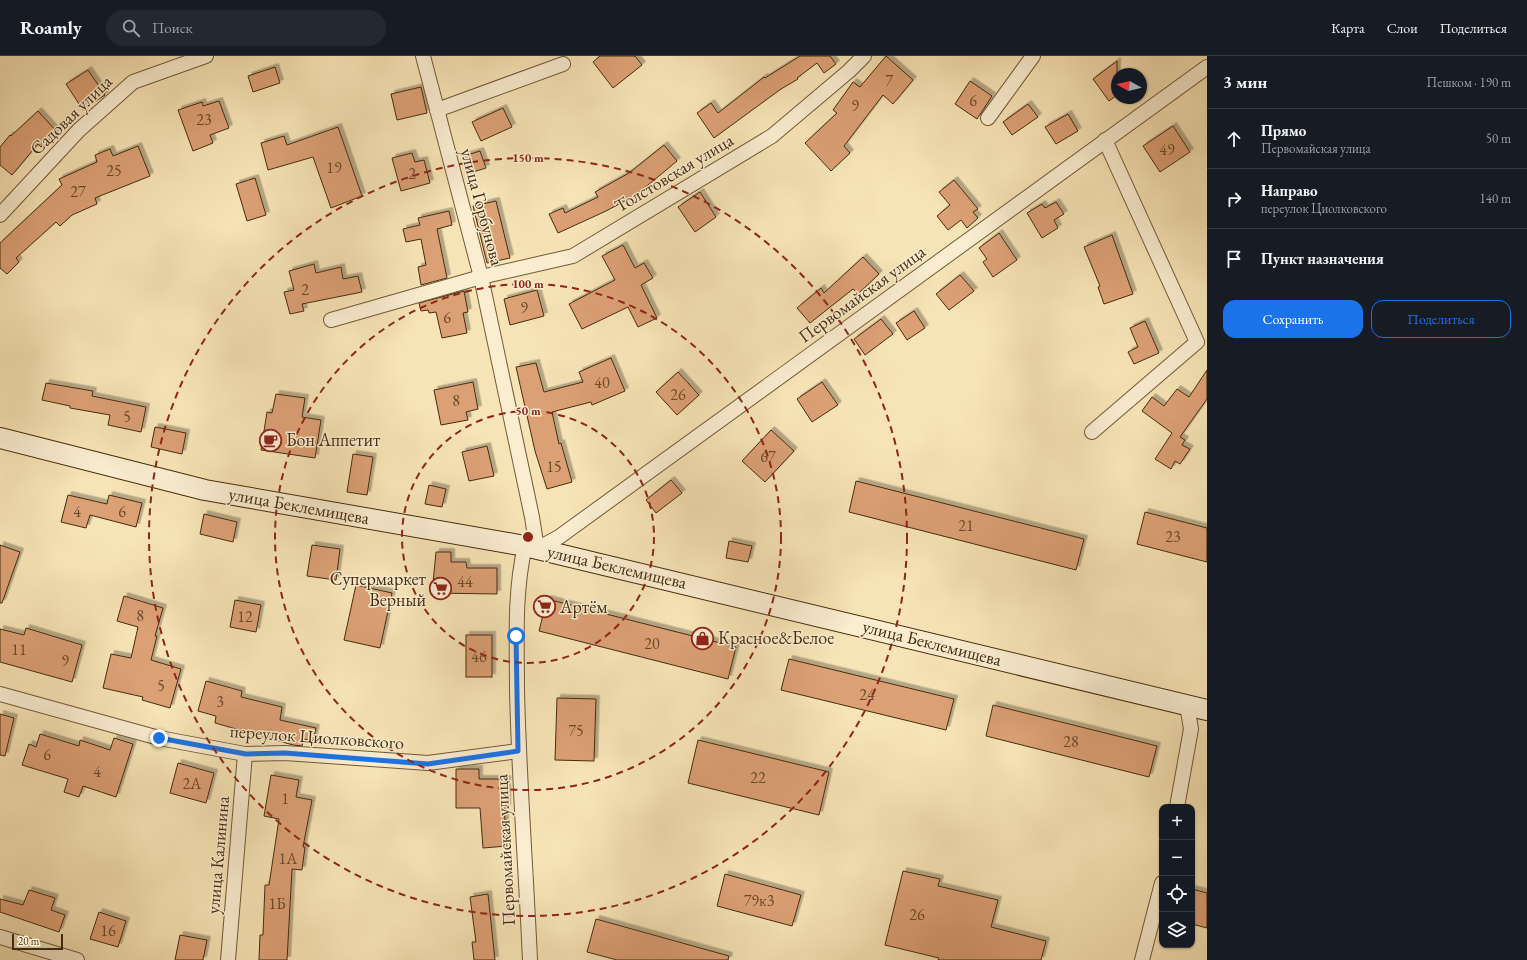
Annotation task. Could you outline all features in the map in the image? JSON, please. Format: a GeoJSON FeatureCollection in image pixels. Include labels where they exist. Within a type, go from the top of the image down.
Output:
{"type":"FeatureCollection","features":[{"type":"Feature","properties":{"kind":"main road","name":"улица Беклемищева"},"geometry":{"type":"LineString","coordinates":[[0,438],[205,490],[531,547],[791,608],[1207,710]]}},
{"type":"Feature","properties":{"kind":"street","name":"Садовая улица"},"geometry":{"type":"LineString","coordinates":[[0,215],[79,130],[133,82],[206,56]]}},
{"type":"Feature","properties":{"kind":"street","name":"улица Горбунова"},"geometry":{"type":"LineString","coordinates":[[423,56],[481,276],[532,517],[531,547]]}},
{"type":"Feature","properties":{"kind":"street","name":"Толстовская улица"},"geometry":{"type":"LineString","coordinates":[[331,320],[481,276],[573,256],[772,136],[849,71],[864,56]]}},
{"type":"Feature","properties":{"kind":"street"},"geometry":{"type":"LineString","coordinates":[[988,118],[1033,56]]}},
{"type":"Feature","properties":{"kind":"street"},"geometry":{"type":"LineString","coordinates":[[437,110],[563,64]]}},
{"type":"Feature","properties":{"kind":"street","name":"Первомайская улица"},"geometry":{"type":"LineString","coordinates":[[530,960],[518,751],[517,600],[521,566],[531,547],[565,533],[1207,67]]}},
{"type":"Feature","properties":{"kind":"street"},"geometry":{"type":"LineString","coordinates":[[1092,432],[1197,342],[1105,140]]}},
{"type":"Feature","properties":{"kind":"street","name":"переулок Циолковского"},"geometry":{"type":"LineString","coordinates":[[0,694],[159,738],[246,754],[285,753],[428,764],[518,751]]}},
{"type":"Feature","properties":{"kind":"street"},"geometry":{"type":"LineString","coordinates":[[1178,804],[1191,729],[1187,705]]}},
{"type":"Feature","properties":{"kind":"street","name":"улица Калинина"},"geometry":{"type":"LineString","coordinates":[[228,960],[246,754]]}},
{"type":"Feature","properties":{"kind":"street"},"geometry":{"type":"LineString","coordinates":[[1142,960],[1159,895]]}},
{"type":"Feature","properties":{"kind":"street"},"geometry":{"type":"LineString","coordinates":[[0,937],[77,960]]}},
{"type":"Feature","properties":{"kind":"building"},"geometry":{"type":"Polygon","coordinates":[[[600,56],[635,56],[642,65],[613,88],[593,62],[600,56]]]}},
{"type":"Feature","properties":{"kind":"building"},"geometry":{"type":"Polygon","coordinates":[[[800,56],[830,56],[836,64],[824,73],[817,63],[797,78],[798,79],[781,89],[714,138],[697,113],[711,103],[718,113],[764,77],[765,78],[800,56]]]}},
{"type":"Feature","properties":{"kind":"building"},"geometry":{"type":"Polygon","coordinates":[[[886,56],[913,80],[893,104],[883,95],[844,146],[850,153],[831,171],[805,143],[837,113],[833,110],[853,82],[860,87],[886,56]]]}},
{"type":"Feature","properties":{"kind":"building"},"geometry":{"type":"Polygon","coordinates":[[[1117,61],[1117,68],[1111,68],[1111,100],[1109,101],[1093,79],[1117,61]]]}},
{"type":"Feature","properties":{"kind":"building"},"geometry":{"type":"Polygon","coordinates":[[[275,67],[280,83],[253,92],[248,76],[275,67]]]}},
{"type":"Feature","properties":{"kind":"building"},"geometry":{"type":"Polygon","coordinates":[[[88,70],[105,95],[83,110],[66,84],[88,70]]]}},
{"type":"Feature","properties":{"kind":"building"},"geometry":{"type":"Polygon","coordinates":[[[970,81],[992,96],[977,119],[955,104],[970,81]]]}},
{"type":"Feature","properties":{"kind":"building"},"geometry":{"type":"Polygon","coordinates":[[[421,87],[427,113],[397,120],[391,94],[421,87]]]}},
{"type":"Feature","properties":{"kind":"building"},"geometry":{"type":"Polygon","coordinates":[[[219,101],[229,128],[210,135],[213,143],[193,151],[178,110],[202,102],[203,106],[219,101]]]}},
{"type":"Feature","properties":{"kind":"building"},"geometry":{"type":"Polygon","coordinates":[[[1028,104],[1038,117],[1012,135],[1003,122],[1028,104]]]}},
{"type":"Feature","properties":{"kind":"building"},"geometry":{"type":"Polygon","coordinates":[[[503,108],[512,127],[481,141],[472,122],[503,108]]]}},
{"type":"Feature","properties":{"kind":"building"},"geometry":{"type":"Polygon","coordinates":[[[38,111],[57,132],[41,147],[38,144],[12,175],[0,165],[0,147],[10,135],[11,136],[38,111]]]}},
{"type":"Feature","properties":{"kind":"building"},"geometry":{"type":"Polygon","coordinates":[[[1068,114],[1078,131],[1056,144],[1045,127],[1068,114]]]}},
{"type":"Feature","properties":{"kind":"building"},"geometry":{"type":"Polygon","coordinates":[[[1173,126],[1190,152],[1160,172],[1143,146],[1173,126]]]}},
{"type":"Feature","properties":{"kind":"building"},"geometry":{"type":"Polygon","coordinates":[[[338,127],[362,196],[331,208],[313,157],[268,170],[261,143],[284,136],[287,145],[338,127]]]}},
{"type":"Feature","properties":{"kind":"building"},"geometry":{"type":"Polygon","coordinates":[[[664,145],[677,161],[636,195],[606,211],[558,233],[549,214],[563,208],[565,213],[598,197],[595,192],[629,173],[664,145]]]}},
{"type":"Feature","properties":{"kind":"building"},"geometry":{"type":"Polygon","coordinates":[[[138,146],[150,176],[95,198],[97,204],[72,215],[60,226],[56,222],[16,258],[19,262],[7,274],[0,268],[0,243],[62,185],[59,179],[97,162],[95,155],[110,149],[113,156],[138,146]]]}},
{"type":"Feature","properties":{"kind":"building"},"geometry":{"type":"Polygon","coordinates":[[[480,151],[486,168],[470,173],[464,156],[480,151]]]}},
{"type":"Feature","properties":{"kind":"building"},"geometry":{"type":"Polygon","coordinates":[[[412,153],[415,162],[424,160],[430,183],[401,191],[392,158],[412,153]]]}},
{"type":"Feature","properties":{"kind":"building"},"geometry":{"type":"Polygon","coordinates":[[[255,178],[266,215],[247,221],[236,184],[255,178]]]}},
{"type":"Feature","properties":{"kind":"building"},"geometry":{"type":"Polygon","coordinates":[[[954,180],[978,209],[973,212],[978,218],[967,228],[961,220],[948,230],[937,216],[950,205],[939,192],[954,180]]]}},
{"type":"Feature","properties":{"kind":"building"},"geometry":{"type":"Polygon","coordinates":[[[700,192],[716,217],[695,232],[678,207],[700,192]]]}},
{"type":"Feature","properties":{"kind":"building"},"geometry":{"type":"Polygon","coordinates":[[[496,201],[510,258],[487,263],[473,206],[496,201]]]}},
{"type":"Feature","properties":{"kind":"building"},"geometry":{"type":"Polygon","coordinates":[[[1056,202],[1064,214],[1054,220],[1058,228],[1042,238],[1027,213],[1042,204],[1045,208],[1056,202]]]}},
{"type":"Feature","properties":{"kind":"building"},"geometry":{"type":"Polygon","coordinates":[[[449,211],[452,225],[437,229],[447,278],[421,285],[418,267],[426,265],[421,239],[406,242],[403,229],[420,225],[418,218],[449,211]]]}},
{"type":"Feature","properties":{"kind":"building"},"geometry":{"type":"Polygon","coordinates":[[[999,233],[1017,260],[993,277],[983,262],[987,259],[979,248],[999,233]]]}},
{"type":"Feature","properties":{"kind":"building"},"geometry":{"type":"Polygon","coordinates":[[[1112,235],[1133,294],[1104,304],[1098,287],[1100,286],[1084,247],[1112,235]]]}},
{"type":"Feature","properties":{"kind":"building"},"geometry":{"type":"Polygon","coordinates":[[[623,245],[635,268],[644,263],[653,278],[641,285],[657,318],[638,327],[628,307],[582,329],[569,304],[615,280],[602,256],[623,245]]]}},
{"type":"Feature","properties":{"kind":"building"},"geometry":{"type":"Polygon","coordinates":[[[863,257],[879,274],[858,294],[853,289],[810,323],[797,308],[821,288],[824,293],[863,257]]]}},
{"type":"Feature","properties":{"kind":"building"},"geometry":{"type":"Polygon","coordinates":[[[314,264],[316,273],[341,267],[343,279],[358,276],[362,292],[302,304],[304,311],[290,314],[284,292],[294,290],[289,271],[314,264]]]}},
{"type":"Feature","properties":{"kind":"building"},"geometry":{"type":"Polygon","coordinates":[[[960,275],[974,291],[949,310],[936,294],[960,275]]]}},
{"type":"Feature","properties":{"kind":"building"},"geometry":{"type":"Polygon","coordinates":[[[537,290],[544,316],[510,325],[504,299],[537,290]]]}},
{"type":"Feature","properties":{"kind":"building"},"geometry":{"type":"Polygon","coordinates":[[[464,291],[468,312],[463,313],[467,333],[442,338],[436,312],[429,313],[428,310],[421,311],[419,303],[464,291]]]}},
{"type":"Feature","properties":{"kind":"building"},"geometry":{"type":"Polygon","coordinates":[[[914,311],[925,328],[907,340],[896,323],[914,311]]]}},
{"type":"Feature","properties":{"kind":"building"},"geometry":{"type":"Polygon","coordinates":[[[881,319],[893,334],[865,355],[854,339],[881,319]]]}},
{"type":"Feature","properties":{"kind":"building"},"geometry":{"type":"Polygon","coordinates":[[[1145,321],[1159,353],[1134,364],[1128,352],[1138,347],[1130,328],[1145,321]]]}},
{"type":"Feature","properties":{"kind":"building"},"geometry":{"type":"Polygon","coordinates":[[[611,358],[625,391],[592,405],[591,402],[552,412],[559,444],[561,443],[572,482],[547,489],[535,451],[516,367],[536,363],[544,392],[583,382],[579,372],[611,358]]]}},
{"type":"Feature","properties":{"kind":"building"},"geometry":{"type":"Polygon","coordinates":[[[1207,370],[1207,399],[1180,437],[1185,440],[1182,445],[1190,449],[1180,464],[1175,461],[1171,469],[1155,459],[1172,433],[1142,411],[1152,397],[1164,406],[1177,389],[1189,397],[1207,370]]]}},
{"type":"Feature","properties":{"kind":"building"},"geometry":{"type":"Polygon","coordinates":[[[678,372],[699,395],[677,415],[656,392],[678,372]]]}},
{"type":"Feature","properties":{"kind":"building"},"geometry":{"type":"Polygon","coordinates":[[[473,382],[478,409],[466,412],[468,420],[441,425],[434,390],[473,382]]]}},
{"type":"Feature","properties":{"kind":"building"},"geometry":{"type":"Polygon","coordinates":[[[822,382],[838,405],[812,422],[797,399],[822,382]]]}},
{"type":"Feature","properties":{"kind":"building"},"geometry":{"type":"Polygon","coordinates":[[[46,383],[93,391],[92,396],[146,407],[141,432],[108,425],[110,415],[70,408],[70,406],[42,400],[46,383]]]}},
{"type":"Feature","properties":{"kind":"building"},"geometry":{"type":"Polygon","coordinates":[[[276,394],[305,398],[302,417],[321,420],[315,458],[261,450],[267,412],[272,413],[276,394]]]}},
{"type":"Feature","properties":{"kind":"building"},"geometry":{"type":"Polygon","coordinates":[[[155,427],[186,433],[182,454],[151,447],[155,427]]]}},
{"type":"Feature","properties":{"kind":"building"},"geometry":{"type":"Polygon","coordinates":[[[771,430],[794,451],[765,482],[742,461],[771,430]]]}},
{"type":"Feature","properties":{"kind":"building"},"geometry":{"type":"Polygon","coordinates":[[[487,446],[494,476],[469,481],[462,452],[487,446]]]}},
{"type":"Feature","properties":{"kind":"building"},"geometry":{"type":"Polygon","coordinates":[[[353,454],[373,457],[367,495],[347,492],[353,454]]]}},
{"type":"Feature","properties":{"kind":"building"},"geometry":{"type":"Polygon","coordinates":[[[671,480],[682,493],[656,513],[646,500],[671,480]]]}},
{"type":"Feature","properties":{"kind":"building"},"geometry":{"type":"Polygon","coordinates":[[[856,481],[1084,539],[1076,570],[849,512],[856,481]]]}},
{"type":"Feature","properties":{"kind":"building"},"geometry":{"type":"Polygon","coordinates":[[[429,485],[446,489],[442,507],[425,504],[429,485]]]}},
{"type":"Feature","properties":{"kind":"building"},"geometry":{"type":"Polygon","coordinates":[[[68,495],[107,504],[109,495],[142,503],[136,527],[90,515],[86,528],[61,522],[68,495]]]}},
{"type":"Feature","properties":{"kind":"building"},"geometry":{"type":"Polygon","coordinates":[[[1145,512],[1207,528],[1207,562],[1137,544],[1145,512]]]}},
{"type":"Feature","properties":{"kind":"building"},"geometry":{"type":"Polygon","coordinates":[[[204,514],[237,522],[233,542],[200,534],[204,514]]]}},
{"type":"Feature","properties":{"kind":"building"},"geometry":{"type":"Polygon","coordinates":[[[729,541],[752,546],[748,562],[726,558],[729,541]]]}},
{"type":"Feature","properties":{"kind":"building"},"geometry":{"type":"Polygon","coordinates":[[[0,545],[20,552],[2,603],[0,603],[0,545]]]}},
{"type":"Feature","properties":{"kind":"building"},"geometry":{"type":"Polygon","coordinates":[[[312,545],[340,549],[336,580],[307,576],[312,545]]]}},
{"type":"Feature","properties":{"kind":"building"},"geometry":{"type":"Polygon","coordinates":[[[436,552],[451,552],[451,562],[466,562],[467,568],[497,568],[497,594],[432,593],[436,552]]]}},
{"type":"Feature","properties":{"kind":"building"},"geometry":{"type":"Polygon","coordinates":[[[356,585],[392,593],[380,648],[344,640],[356,585]]]}},
{"type":"Feature","properties":{"kind":"building"},"geometry":{"type":"Polygon","coordinates":[[[124,596],[163,608],[155,636],[157,636],[151,660],[181,669],[170,708],[142,700],[143,697],[103,688],[111,654],[131,658],[138,627],[117,621],[124,596]]]}},
{"type":"Feature","properties":{"kind":"building"},"geometry":{"type":"Polygon","coordinates":[[[547,599],[736,647],[728,679],[539,631],[547,599]]]}},
{"type":"Feature","properties":{"kind":"building"},"geometry":{"type":"Polygon","coordinates":[[[235,600],[261,605],[256,632],[230,627],[235,600]]]}},
{"type":"Feature","properties":{"kind":"building"},"geometry":{"type":"Polygon","coordinates":[[[26,628],[82,645],[72,682],[0,662],[0,629],[24,635],[26,628]]]}},
{"type":"Feature","properties":{"kind":"building"},"geometry":{"type":"Polygon","coordinates":[[[466,635],[492,635],[492,677],[466,677],[466,635]]]}},
{"type":"Feature","properties":{"kind":"building"},"geometry":{"type":"Polygon","coordinates":[[[789,659],[954,699],[946,730],[781,690],[789,659]]]}},
{"type":"Feature","properties":{"kind":"building"},"geometry":{"type":"Polygon","coordinates":[[[206,681],[242,691],[241,697],[282,707],[280,720],[316,728],[313,741],[304,739],[302,746],[293,745],[215,723],[216,716],[198,711],[206,681]]]}},
{"type":"Feature","properties":{"kind":"building"},"geometry":{"type":"Polygon","coordinates":[[[557,698],[596,699],[594,761],[555,760],[557,698]]]}},
{"type":"Feature","properties":{"kind":"building"},"geometry":{"type":"Polygon","coordinates":[[[993,705],[1157,746],[1149,777],[986,736],[993,705]]]}},
{"type":"Feature","properties":{"kind":"building"},"geometry":{"type":"Polygon","coordinates":[[[0,714],[14,718],[5,756],[0,755],[0,714]]]}},
{"type":"Feature","properties":{"kind":"building"},"geometry":{"type":"Polygon","coordinates":[[[40,734],[79,746],[80,740],[110,750],[114,738],[133,744],[116,797],[83,786],[79,797],[64,792],[68,779],[22,765],[29,744],[36,747],[40,734]]]}},
{"type":"Feature","properties":{"kind":"building"},"geometry":{"type":"Polygon","coordinates":[[[698,740],[829,772],[819,815],[688,783],[698,740]]]}},
{"type":"Feature","properties":{"kind":"building"},"geometry":{"type":"Polygon","coordinates":[[[178,763],[214,773],[206,803],[170,793],[178,763]]]}},
{"type":"Feature","properties":{"kind":"building"},"geometry":{"type":"Polygon","coordinates":[[[456,769],[479,769],[479,779],[507,779],[507,808],[504,808],[507,846],[483,848],[480,808],[456,808],[456,769]]]}},
{"type":"Feature","properties":{"kind":"building"},"geometry":{"type":"Polygon","coordinates":[[[271,775],[299,780],[296,797],[312,800],[303,847],[305,847],[302,870],[292,869],[287,960],[259,960],[260,935],[263,935],[265,885],[269,885],[279,819],[264,816],[271,775]]]}},
{"type":"Feature","properties":{"kind":"building"},"geometry":{"type":"Polygon","coordinates":[[[903,871],[940,879],[938,886],[998,900],[991,927],[1046,941],[1041,960],[938,960],[939,958],[885,945],[903,871]]]}},
{"type":"Feature","properties":{"kind":"building"},"geometry":{"type":"Polygon","coordinates":[[[725,874],[801,895],[792,926],[717,906],[725,874]]]}},
{"type":"Feature","properties":{"kind":"building"},"geometry":{"type":"Polygon","coordinates":[[[29,890],[55,898],[51,910],[65,915],[59,932],[0,912],[0,899],[23,905],[29,890]]]}},
{"type":"Feature","properties":{"kind":"building"},"geometry":{"type":"Polygon","coordinates":[[[1195,890],[1207,893],[1207,928],[1195,925],[1195,890]]]}},
{"type":"Feature","properties":{"kind":"building"},"geometry":{"type":"Polygon","coordinates":[[[488,894],[495,960],[474,960],[472,942],[476,942],[470,897],[488,894]]]}},
{"type":"Feature","properties":{"kind":"building"},"geometry":{"type":"Polygon","coordinates":[[[99,912],[126,921],[118,947],[90,939],[99,912]]]}},
{"type":"Feature","properties":{"kind":"building"},"geometry":{"type":"Polygon","coordinates":[[[596,919],[729,956],[728,960],[617,960],[587,952],[596,919]]]}},
{"type":"Feature","properties":{"kind":"building"},"geometry":{"type":"Polygon","coordinates":[[[180,935],[207,940],[203,960],[175,960],[180,935]]]}},
{"type":"Feature","properties":{"kind":"place","name":"Бон Аппетит"},"geometry":{"type":"Point","coordinates":[271,440]}},
{"type":"Feature","properties":{"kind":"place","name":"Супермаркет Верный"},"geometry":{"type":"Point","coordinates":[441,589]}},
{"type":"Feature","properties":{"kind":"place","name":"Артём"},"geometry":{"type":"Point","coordinates":[545,607]}},
{"type":"Feature","properties":{"kind":"place","name":"Красное&Белое"},"geometry":{"type":"Point","coordinates":[703,638]}},
{"type":"Feature","properties":{"kind":"route"},"geometry":{"type":"LineString","coordinates":[[159,738],[246,754],[285,753],[369,758],[428,764],[518,751],[516,636]]}}]}
